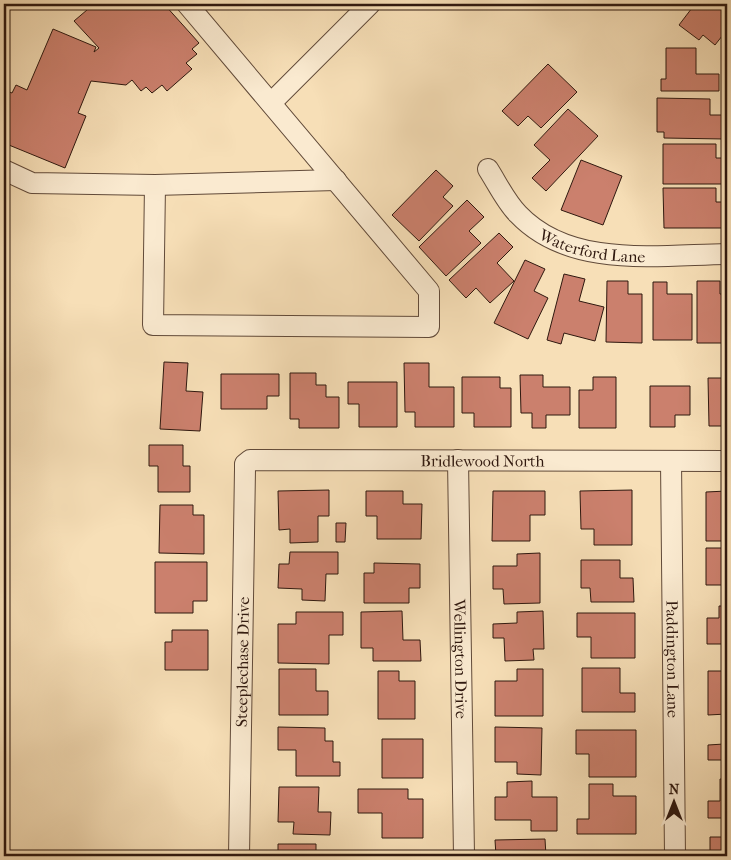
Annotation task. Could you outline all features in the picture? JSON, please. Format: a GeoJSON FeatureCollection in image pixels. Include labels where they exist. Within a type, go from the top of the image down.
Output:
{"type":"FeatureCollection","features":[{"type":"Feature","properties":{"kind":"street"},"geometry":{"type":"LineString","coordinates":[[155,184],[153,325],[429,327],[429,291],[187,4]]}},
{"type":"Feature","properties":{"kind":"street"},"geometry":{"type":"LineString","coordinates":[[271,103],[370,4]]}},
{"type":"Feature","properties":{"kind":"street","name":"Waterford Lane"},"geometry":{"type":"LineString","coordinates":[[488,169],[517,214],[554,242],[599,255],[727,254]]}},
{"type":"Feature","properties":{"kind":"street"},"geometry":{"type":"LineString","coordinates":[[4,170],[32,183],[155,184],[336,180]]}},
{"type":"Feature","properties":{"kind":"street","name":"Bridlewood North"},"geometry":{"type":"LineString","coordinates":[[245,469],[246,464],[250,460],[727,461]]}},
{"type":"Feature","properties":{"kind":"street","name":"Wellington Drive"},"geometry":{"type":"LineString","coordinates":[[458,460],[464,856]]}},
{"type":"Feature","properties":{"kind":"street","name":"Paddington Lane"},"geometry":{"type":"LineString","coordinates":[[670,461],[674,856]]}},
{"type":"Feature","properties":{"kind":"street","name":"Steeplechase Drive"},"geometry":{"type":"LineString","coordinates":[[239,856],[245,469]]}},
{"type":"Feature","properties":{"kind":"building"},"geometry":{"type":"Polygon","coordinates":[[[94,4],[164,4],[199,43],[192,49],[197,54],[186,63],[192,69],[167,91],[162,85],[152,93],[146,87],[141,91],[132,80],[126,85],[91,81],[78,113],[86,116],[65,168],[4,143],[4,90],[12,93],[16,85],[27,90],[53,29],[96,47],[94,52],[99,48],[74,21],[94,4]]]}},
{"type":"Feature","properties":{"kind":"building"},"geometry":{"type":"Polygon","coordinates":[[[695,4],[723,4],[727,7],[727,32],[715,45],[703,35],[699,40],[679,25],[695,4]]]}},
{"type":"Feature","properties":{"kind":"building"},"geometry":{"type":"Polygon","coordinates":[[[666,48],[696,48],[696,74],[719,74],[719,91],[661,91],[661,79],[666,79],[666,48]]]}},
{"type":"Feature","properties":{"kind":"building"},"geometry":{"type":"Polygon","coordinates":[[[548,64],[577,92],[541,128],[528,116],[518,126],[502,111],[548,64]]]}},
{"type":"Feature","properties":{"kind":"building"},"geometry":{"type":"Polygon","coordinates":[[[657,98],[710,99],[710,115],[724,115],[724,139],[664,138],[664,132],[657,132],[657,98]]]}},
{"type":"Feature","properties":{"kind":"building"},"geometry":{"type":"Polygon","coordinates":[[[568,109],[598,136],[546,191],[532,178],[550,160],[534,145],[568,109]]]}},
{"type":"Feature","properties":{"kind":"building"},"geometry":{"type":"Polygon","coordinates":[[[663,144],[716,144],[716,158],[727,158],[727,184],[663,184],[663,144]]]}},
{"type":"Feature","properties":{"kind":"building"},"geometry":{"type":"Polygon","coordinates":[[[581,160],[622,176],[603,225],[561,210],[581,160]]]}},
{"type":"Feature","properties":{"kind":"building"},"geometry":{"type":"Polygon","coordinates":[[[436,170],[453,186],[443,197],[453,206],[419,241],[392,215],[436,170]]]}},
{"type":"Feature","properties":{"kind":"building"},"geometry":{"type":"Polygon","coordinates":[[[663,188],[716,188],[716,202],[727,202],[727,228],[664,228],[663,188]]]}},
{"type":"Feature","properties":{"kind":"building"},"geometry":{"type":"Polygon","coordinates":[[[467,200],[484,217],[469,231],[481,243],[446,276],[419,247],[467,200]]]}},
{"type":"Feature","properties":{"kind":"building"},"geometry":{"type":"Polygon","coordinates":[[[499,233],[513,247],[497,263],[514,281],[490,303],[476,288],[466,298],[449,280],[499,233]]]}},
{"type":"Feature","properties":{"kind":"building"},"geometry":{"type":"Polygon","coordinates":[[[525,260],[545,269],[534,291],[548,298],[528,339],[494,323],[525,260]]]}},
{"type":"Feature","properties":{"kind":"building"},"geometry":{"type":"Polygon","coordinates":[[[564,274],[585,279],[579,301],[604,307],[595,341],[564,333],[561,344],[547,340],[564,274]]]}},
{"type":"Feature","properties":{"kind":"building"},"geometry":{"type":"Polygon","coordinates":[[[607,281],[628,281],[628,294],[642,294],[642,343],[606,342],[607,281]]]}},
{"type":"Feature","properties":{"kind":"building"},"geometry":{"type":"Polygon","coordinates":[[[697,281],[720,281],[720,294],[727,294],[727,343],[697,343],[697,281]]]}},
{"type":"Feature","properties":{"kind":"building"},"geometry":{"type":"Polygon","coordinates":[[[653,282],[667,282],[667,294],[692,294],[692,340],[653,340],[653,282]]]}},
{"type":"Feature","properties":{"kind":"building"},"geometry":{"type":"Polygon","coordinates":[[[164,362],[188,363],[186,391],[203,392],[200,431],[160,429],[164,362]]]}},
{"type":"Feature","properties":{"kind":"building"},"geometry":{"type":"Polygon","coordinates":[[[404,363],[429,363],[429,387],[454,387],[454,427],[415,427],[415,412],[405,412],[404,363]]]}},
{"type":"Feature","properties":{"kind":"building"},"geometry":{"type":"Polygon","coordinates":[[[290,373],[316,373],[316,385],[326,385],[326,397],[339,397],[339,428],[299,428],[299,419],[290,419],[290,373]]]}},
{"type":"Feature","properties":{"kind":"building"},"geometry":{"type":"Polygon","coordinates":[[[221,374],[279,374],[279,396],[267,396],[267,409],[221,409],[221,374]]]}},
{"type":"Feature","properties":{"kind":"building"},"geometry":{"type":"Polygon","coordinates":[[[520,375],[543,375],[543,387],[570,387],[570,415],[546,415],[546,428],[532,428],[532,413],[521,413],[520,375]]]}},
{"type":"Feature","properties":{"kind":"building"},"geometry":{"type":"Polygon","coordinates":[[[462,377],[500,377],[500,388],[511,388],[511,427],[474,427],[474,413],[462,413],[462,377]]]}},
{"type":"Feature","properties":{"kind":"building"},"geometry":{"type":"Polygon","coordinates":[[[593,377],[616,377],[616,428],[579,428],[579,390],[593,390],[593,377]]]}},
{"type":"Feature","properties":{"kind":"building"},"geometry":{"type":"Polygon","coordinates":[[[708,378],[727,378],[727,426],[709,426],[708,378]]]}},
{"type":"Feature","properties":{"kind":"building"},"geometry":{"type":"Polygon","coordinates":[[[348,382],[397,382],[397,427],[359,427],[359,404],[348,404],[348,382]]]}},
{"type":"Feature","properties":{"kind":"building"},"geometry":{"type":"Polygon","coordinates":[[[650,386],[690,386],[690,415],[675,415],[675,427],[650,427],[650,386]]]}},
{"type":"Feature","properties":{"kind":"building"},"geometry":{"type":"Polygon","coordinates":[[[149,445],[183,445],[183,466],[190,466],[190,492],[158,492],[158,466],[149,466],[149,445]]]}},
{"type":"Feature","properties":{"kind":"building"},"geometry":{"type":"Polygon","coordinates":[[[329,490],[329,516],[318,516],[318,542],[290,543],[290,529],[279,530],[278,491],[329,490]]]}},
{"type":"Feature","properties":{"kind":"building"},"geometry":{"type":"Polygon","coordinates":[[[632,490],[632,545],[594,545],[594,529],[581,529],[580,491],[632,490]]]}},
{"type":"Feature","properties":{"kind":"building"},"geometry":{"type":"Polygon","coordinates":[[[366,491],[403,491],[403,504],[422,504],[421,539],[377,539],[377,516],[366,516],[366,491]]]}},
{"type":"Feature","properties":{"kind":"building"},"geometry":{"type":"Polygon","coordinates":[[[493,491],[545,491],[545,515],[530,515],[530,541],[492,541],[493,491]]]}},
{"type":"Feature","properties":{"kind":"building"},"geometry":{"type":"Polygon","coordinates":[[[727,491],[727,541],[706,541],[706,492],[727,491]]]}},
{"type":"Feature","properties":{"kind":"building"},"geometry":{"type":"Polygon","coordinates":[[[160,505],[193,505],[193,515],[204,515],[204,554],[159,553],[160,505]]]}},
{"type":"Feature","properties":{"kind":"building"},"geometry":{"type":"Polygon","coordinates":[[[336,523],[346,523],[345,542],[336,542],[336,523]]]}},
{"type":"Feature","properties":{"kind":"building"},"geometry":{"type":"Polygon","coordinates":[[[706,548],[727,548],[727,585],[706,585],[706,548]]]}},
{"type":"Feature","properties":{"kind":"building"},"geometry":{"type":"Polygon","coordinates":[[[290,552],[338,552],[338,574],[326,574],[325,601],[302,600],[302,589],[278,588],[279,564],[289,564],[290,552]]]}},
{"type":"Feature","properties":{"kind":"building"},"geometry":{"type":"Polygon","coordinates":[[[540,553],[540,603],[504,604],[503,589],[493,589],[493,566],[517,566],[517,554],[540,553]]]}},
{"type":"Feature","properties":{"kind":"building"},"geometry":{"type":"Polygon","coordinates":[[[581,560],[620,560],[620,578],[633,578],[634,602],[591,602],[590,588],[581,588],[581,560]]]}},
{"type":"Feature","properties":{"kind":"building"},"geometry":{"type":"Polygon","coordinates":[[[155,562],[207,562],[207,601],[193,601],[193,613],[155,613],[155,562]]]}},
{"type":"Feature","properties":{"kind":"building"},"geometry":{"type":"Polygon","coordinates":[[[374,563],[420,564],[420,588],[409,588],[409,603],[364,603],[364,573],[374,573],[374,563]]]}},
{"type":"Feature","properties":{"kind":"building"},"geometry":{"type":"Polygon","coordinates":[[[719,606],[727,606],[727,644],[707,644],[707,618],[719,618],[719,606]]]}},
{"type":"Feature","properties":{"kind":"building"},"geometry":{"type":"Polygon","coordinates":[[[402,611],[403,640],[420,640],[421,661],[373,661],[373,648],[361,648],[361,612],[402,611]]]}},
{"type":"Feature","properties":{"kind":"building"},"geometry":{"type":"Polygon","coordinates":[[[543,611],[544,649],[533,649],[534,660],[505,661],[504,638],[493,638],[493,624],[517,623],[517,612],[543,611]]]}},
{"type":"Feature","properties":{"kind":"building"},"geometry":{"type":"Polygon","coordinates":[[[296,612],[343,612],[343,635],[329,635],[329,664],[278,663],[278,624],[296,624],[296,612]]]}},
{"type":"Feature","properties":{"kind":"building"},"geometry":{"type":"Polygon","coordinates":[[[577,613],[635,613],[635,658],[591,658],[591,637],[577,637],[577,613]]]}},
{"type":"Feature","properties":{"kind":"building"},"geometry":{"type":"Polygon","coordinates":[[[172,630],[208,630],[208,670],[165,670],[165,642],[172,642],[172,630]]]}},
{"type":"Feature","properties":{"kind":"building"},"geometry":{"type":"Polygon","coordinates":[[[582,668],[620,668],[620,693],[635,693],[635,712],[582,712],[582,668]]]}},
{"type":"Feature","properties":{"kind":"building"},"geometry":{"type":"Polygon","coordinates":[[[279,669],[316,669],[316,691],[328,691],[328,715],[279,715],[279,669]]]}},
{"type":"Feature","properties":{"kind":"building"},"geometry":{"type":"Polygon","coordinates":[[[517,669],[543,669],[543,716],[495,716],[495,681],[517,681],[517,669]]]}},
{"type":"Feature","properties":{"kind":"building"},"geometry":{"type":"Polygon","coordinates":[[[378,671],[399,671],[399,681],[415,681],[415,719],[378,719],[378,671]]]}},
{"type":"Feature","properties":{"kind":"building"},"geometry":{"type":"Polygon","coordinates":[[[708,671],[727,671],[727,714],[708,715],[708,671]]]}},
{"type":"Feature","properties":{"kind":"building"},"geometry":{"type":"Polygon","coordinates":[[[724,722],[727,722],[727,760],[708,760],[708,745],[724,744],[724,722]]]}},
{"type":"Feature","properties":{"kind":"building"},"geometry":{"type":"Polygon","coordinates":[[[278,727],[325,728],[325,741],[333,741],[333,762],[340,762],[340,776],[296,776],[296,750],[278,750],[278,727]]]}},
{"type":"Feature","properties":{"kind":"building"},"geometry":{"type":"Polygon","coordinates":[[[495,727],[542,728],[541,775],[517,774],[517,762],[495,762],[495,727]]]}},
{"type":"Feature","properties":{"kind":"building"},"geometry":{"type":"Polygon","coordinates":[[[576,730],[636,730],[636,777],[589,777],[589,754],[576,754],[576,730]]]}},
{"type":"Feature","properties":{"kind":"building"},"geometry":{"type":"Polygon","coordinates":[[[382,739],[423,739],[423,778],[382,778],[382,739]]]}},
{"type":"Feature","properties":{"kind":"building"},"geometry":{"type":"Polygon","coordinates":[[[720,779],[727,779],[727,818],[708,818],[708,801],[720,801],[720,779]]]}},
{"type":"Feature","properties":{"kind":"building"},"geometry":{"type":"Polygon","coordinates":[[[532,781],[532,797],[557,797],[557,831],[531,831],[531,820],[495,820],[495,797],[507,797],[507,782],[532,781]]]}},
{"type":"Feature","properties":{"kind":"building"},"geometry":{"type":"Polygon","coordinates":[[[589,784],[613,784],[613,796],[636,796],[636,834],[577,834],[577,819],[589,819],[589,784]]]}},
{"type":"Feature","properties":{"kind":"building"},"geometry":{"type":"Polygon","coordinates":[[[279,787],[319,787],[318,812],[331,812],[330,835],[293,834],[294,822],[278,822],[279,787]]]}},
{"type":"Feature","properties":{"kind":"building"},"geometry":{"type":"Polygon","coordinates":[[[358,789],[408,789],[408,799],[423,799],[423,838],[382,838],[382,813],[358,813],[358,789]]]}},
{"type":"Feature","properties":{"kind":"building"},"geometry":{"type":"Polygon","coordinates":[[[710,837],[727,837],[727,856],[710,856],[710,837]]]}},
{"type":"Feature","properties":{"kind":"building"},"geometry":{"type":"Polygon","coordinates":[[[545,839],[546,856],[496,856],[495,840],[545,839]]]}},
{"type":"Feature","properties":{"kind":"building"},"geometry":{"type":"Polygon","coordinates":[[[278,844],[316,844],[316,856],[278,856],[278,844]]]}},
{"type":"Feature","properties":{"kind":"building"},"geometry":{"type":"Polygon","coordinates":[[[593,854],[636,854],[636,856],[593,856],[593,854]]]}}]}
